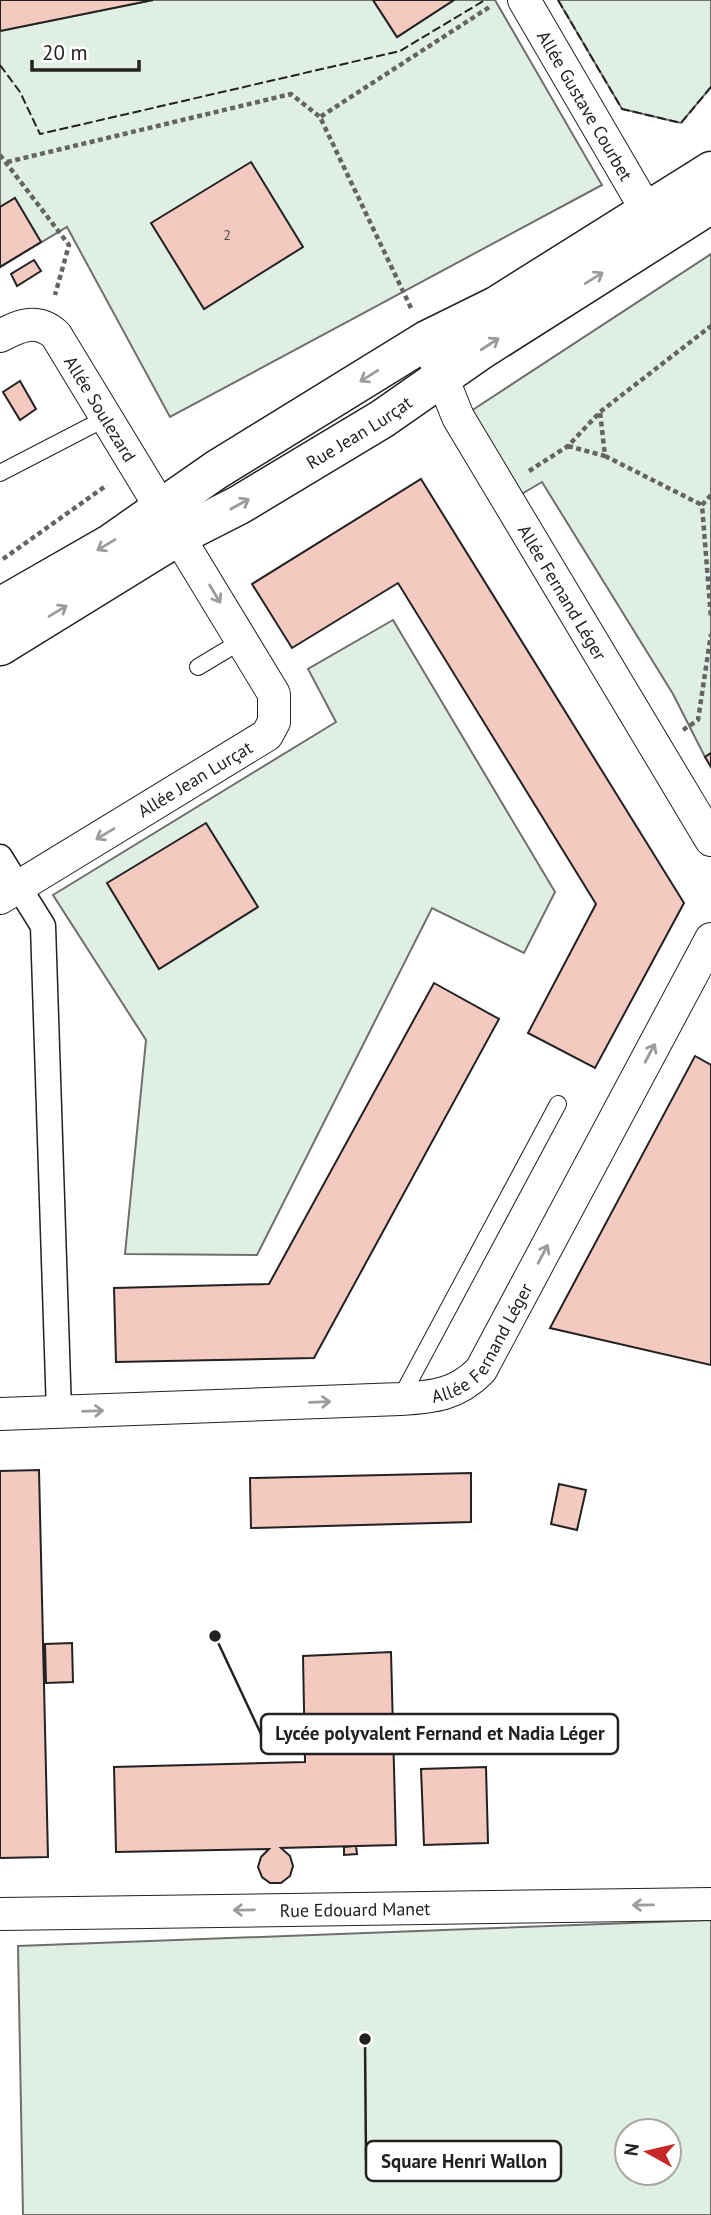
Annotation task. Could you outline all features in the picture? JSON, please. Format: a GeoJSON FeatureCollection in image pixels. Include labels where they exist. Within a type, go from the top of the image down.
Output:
{"type":"FeatureCollection","features":[{"type":"Feature","properties":{"kind":"street","name":"Allée Gustave Courbet"},"geometry":{"type":"LineString","coordinates":[[524,0],[647,211]]}},
{"type":"Feature","properties":{"kind":"street","name":"Rue Jean Lurçat"},"geometry":{"type":"LineString","coordinates":[[0,646],[171,520],[426,340],[496,306],[711,171]]}},
{"type":"Feature","properties":{"kind":"street","name":"Rue Jean Lurçat"},"geometry":{"type":"LineString","coordinates":[[0,607],[110,544],[171,520],[251,498],[382,419],[443,376],[711,204]]}},
{"type":"Feature","properties":{"kind":"street"},"geometry":{"type":"LineString","coordinates":[[0,336],[21,326],[47,326]]}},
{"type":"Feature","properties":{"kind":"street","name":"Allée Soulezard"},"geometry":{"type":"LineString","coordinates":[[47,326],[56,335],[171,520]]}},
{"type":"Feature","properties":{"kind":"street","name":"Allée Fernand Léger"},"geometry":{"type":"LineString","coordinates":[[426,340],[458,417],[711,840]]}},
{"type":"Feature","properties":{"kind":"street","name":"Allée Jean Lurçat"},"geometry":{"type":"LineString","coordinates":[[10,892],[267,735],[274,722],[274,694],[171,520]]}},
{"type":"Feature","properties":{"kind":"street"},"geometry":{"type":"LineString","coordinates":[[0,857],[10,892],[43,926],[59,1412]]}},
{"type":"Feature","properties":{"kind":"street","name":"Allée Fernand Léger"},"geometry":{"type":"LineString","coordinates":[[0,1414],[400,1399],[438,1396],[457,1390],[481,1370],[711,939]]}},
{"type":"Feature","properties":{"kind":"street","name":"Rue Edouard Manet"},"geometry":{"type":"LineString","coordinates":[[0,1914],[711,1904]]}},
{"type":"Feature","properties":{"kind":"lane"},"geometry":{"type":"LineString","coordinates":[[0,472],[108,417]]}},
{"type":"Feature","properties":{"kind":"lane"},"geometry":{"type":"LineString","coordinates":[[198,667],[243,640]]}},
{"type":"Feature","properties":{"kind":"lane"},"geometry":{"type":"LineString","coordinates":[[400,1399],[558,1104]]}},
{"type":"Feature","properties":{"kind":"path"},"geometry":{"type":"LineString","coordinates":[[320,117],[500,0]]}},
{"type":"Feature","properties":{"kind":"path"},"geometry":{"type":"LineString","coordinates":[[7,162],[291,94],[320,117],[426,340]]}},
{"type":"Feature","properties":{"kind":"path"},"geometry":{"type":"LineString","coordinates":[[0,155],[69,245],[47,326]]}},
{"type":"Feature","properties":{"kind":"path"},"geometry":{"type":"LineString","coordinates":[[539,465],[568,446],[600,412],[711,326]]}},
{"type":"Feature","properties":{"kind":"path"},"geometry":{"type":"LineString","coordinates":[[600,412],[605,456]]}},
{"type":"Feature","properties":{"kind":"path"},"geometry":{"type":"LineString","coordinates":[[568,446],[605,456],[702,505]]}},
{"type":"Feature","properties":{"kind":"path"},"geometry":{"type":"LineString","coordinates":[[0,561],[137,464]]}},
{"type":"Feature","properties":{"kind":"path"},"geometry":{"type":"LineString","coordinates":[[711,495],[702,505],[711,618]]}},
{"type":"Feature","properties":{"kind":"path"},"geometry":{"type":"LineString","coordinates":[[657,749],[698,720],[711,634]]}},
{"type":"Feature","properties":{"kind":"green space"},"geometry":{"type":"Polygon","coordinates":[[[153,0],[373,0],[397,37],[454,0],[495,0],[602,185],[170,417],[67,227],[0,267],[0,31],[153,0]]]}},
{"type":"Feature","properties":{"kind":"green space"},"geometry":{"type":"Polygon","coordinates":[[[558,0],[711,0],[711,87],[681,123],[622,109],[558,0]]]}},
{"type":"Feature","properties":{"kind":"green space"},"geometry":{"type":"Polygon","coordinates":[[[711,254],[711,753],[705,757],[673,694],[542,482],[520,495],[471,411],[711,254]]]}},
{"type":"Feature","properties":{"kind":"green space"},"geometry":{"type":"Polygon","coordinates":[[[393,620],[555,892],[524,953],[432,908],[257,1255],[125,1254],[146,1040],[53,895],[336,722],[308,669],[393,620]]]}},
{"type":"Feature","properties":{"kind":"green space"},"geometry":{"type":"Polygon","coordinates":[[[711,1920],[711,2215],[23,2215],[18,1946],[711,1920]]]}},
{"type":"Feature","properties":{"kind":"building"},"geometry":{"type":"Polygon","coordinates":[[[0,0],[153,0],[0,31],[0,0]]]}},
{"type":"Feature","properties":{"kind":"building"},"geometry":{"type":"Polygon","coordinates":[[[373,0],[454,0],[397,37],[373,0]]]}},
{"type":"Feature","properties":{"kind":"building"},"geometry":{"type":"Polygon","coordinates":[[[251,162],[303,247],[204,309],[151,223],[251,162]]]}},
{"type":"Feature","properties":{"kind":"building"},"geometry":{"type":"Polygon","coordinates":[[[15,198],[41,242],[0,267],[0,207],[15,198]]]}},
{"type":"Feature","properties":{"kind":"building"},"geometry":{"type":"Polygon","coordinates":[[[34,260],[41,271],[17,286],[11,274],[34,260]]]}},
{"type":"Feature","properties":{"kind":"building"},"geometry":{"type":"Polygon","coordinates":[[[20,381],[36,409],[20,420],[3,392],[20,381]]]}},
{"type":"Feature","properties":{"kind":"building"},"geometry":{"type":"Polygon","coordinates":[[[421,479],[684,903],[595,1068],[528,1033],[596,904],[398,583],[292,648],[252,584],[421,479]]]}},
{"type":"Feature","properties":{"kind":"building"},"geometry":{"type":"Polygon","coordinates":[[[711,753],[711,767],[705,757],[711,753]]]}},
{"type":"Feature","properties":{"kind":"building"},"geometry":{"type":"Polygon","coordinates":[[[206,823],[258,907],[159,969],[107,883],[206,823]]]}},
{"type":"Feature","properties":{"kind":"building"},"geometry":{"type":"Polygon","coordinates":[[[434,983],[499,1019],[314,1358],[116,1362],[114,1288],[269,1284],[434,983]]]}},
{"type":"Feature","properties":{"kind":"building"},"geometry":{"type":"Polygon","coordinates":[[[695,1056],[711,1065],[711,1365],[550,1328],[695,1056]]]}},
{"type":"Feature","properties":{"kind":"building"},"geometry":{"type":"Polygon","coordinates":[[[39,1470],[48,1857],[0,1858],[0,1471],[39,1470]]]}},
{"type":"Feature","properties":{"kind":"building"},"geometry":{"type":"Polygon","coordinates":[[[471,1473],[471,1522],[251,1528],[250,1478],[471,1473]]]}},
{"type":"Feature","properties":{"kind":"building"},"geometry":{"type":"Polygon","coordinates":[[[559,1484],[586,1490],[577,1530],[551,1524],[559,1484]]]}},
{"type":"Feature","properties":{"kind":"building"},"geometry":{"type":"Polygon","coordinates":[[[72,1643],[73,1682],[46,1683],[45,1644],[72,1643]]]}},
{"type":"Feature","properties":{"kind":"building"},"geometry":{"type":"Polygon","coordinates":[[[391,1652],[396,1845],[281,1848],[290,1856],[293,1866],[290,1876],[281,1883],[270,1883],[262,1877],[258,1867],[261,1857],[269,1849],[116,1852],[114,1767],[305,1762],[303,1656],[391,1652]]]}},
{"type":"Feature","properties":{"kind":"building"},"geometry":{"type":"Polygon","coordinates":[[[486,1767],[488,1843],[424,1845],[421,1769],[486,1767]]]}},
{"type":"Feature","properties":{"kind":"building"},"geometry":{"type":"Polygon","coordinates":[[[356,1846],[357,1854],[344,1855],[344,1847],[356,1846]]]}},
{"type":"Feature","properties":{"kind":"fence"},"geometry":{"type":"LineString","coordinates":[[0,65],[20,92],[40,134],[400,51],[485,0]]}},
{"type":"Feature","properties":{"kind":"fence"},"geometry":{"type":"LineString","coordinates":[[558,0],[622,109],[681,123],[711,87]]}},
{"type":"Feature","properties":{"kind":"place","name":"Lycée polyvalent Fernand et Nadia Léger"},"geometry":{"type":"Point","coordinates":[215,1636]}},
{"type":"Feature","properties":{"kind":"place","name":"Square Henri Wallon"},"geometry":{"type":"Point","coordinates":[365,2039]}}]}
